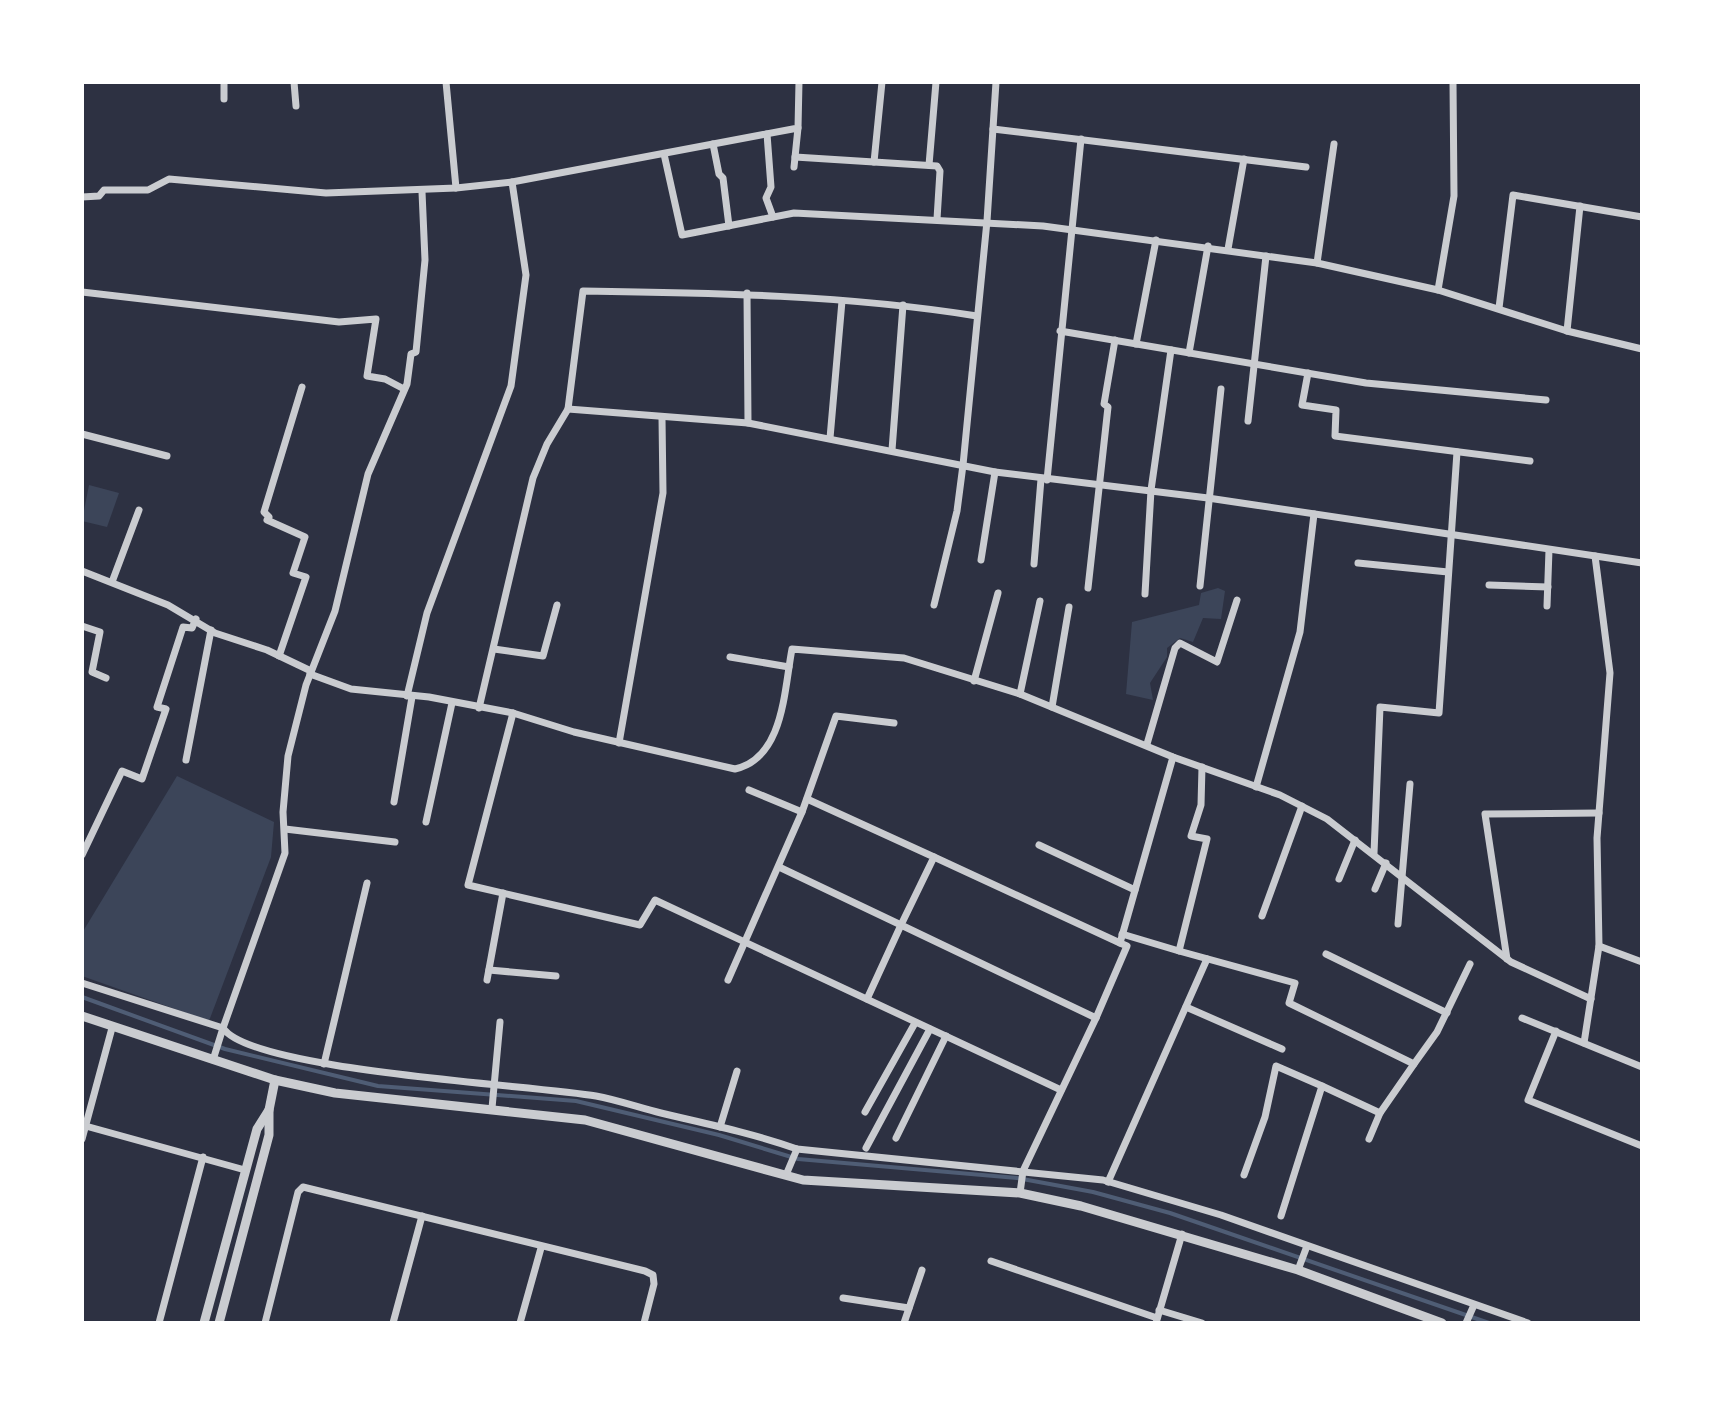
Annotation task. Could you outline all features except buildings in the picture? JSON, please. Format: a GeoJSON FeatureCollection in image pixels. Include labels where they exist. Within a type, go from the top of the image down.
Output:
{"type":"FeatureCollection","features":[{"type":"Feature","properties":{"kind":"street"},"geometry":{"type":"LineString","coordinates":[[224,82],[224,99]]}},
{"type":"Feature","properties":{"kind":"street"},"geometry":{"type":"LineString","coordinates":[[294,82],[296,106]]}},
{"type":"Feature","properties":{"kind":"street"},"geometry":{"type":"LineString","coordinates":[[446,82],[456,188]]}},
{"type":"Feature","properties":{"kind":"street"},"geometry":{"type":"LineString","coordinates":[[794,167],[799,82]]}},
{"type":"Feature","properties":{"kind":"street"},"geometry":{"type":"LineString","coordinates":[[874,162],[882,82]]}},
{"type":"Feature","properties":{"kind":"street"},"geometry":{"type":"LineString","coordinates":[[929,165],[936,82]]}},
{"type":"Feature","properties":{"kind":"street"},"geometry":{"type":"LineString","coordinates":[[934,605],[957,511],[963,465],[987,221],[996,82]]}},
{"type":"Feature","properties":{"kind":"street"},"geometry":{"type":"LineString","coordinates":[[1438,290],[1454,196],[1453,82]]}},
{"type":"Feature","properties":{"kind":"street"},"geometry":{"type":"LineString","coordinates":[[82,197],[99,196],[104,190],[148,190],[169,179],[326,193],[422,192],[512,182],[798,128]]}},
{"type":"Feature","properties":{"kind":"street"},"geometry":{"type":"LineString","coordinates":[[993,129],[1306,167]]}},
{"type":"Feature","properties":{"kind":"street"},"geometry":{"type":"LineString","coordinates":[[767,134],[771,187],[766,198],[773,217]]}},
{"type":"Feature","properties":{"kind":"street"},"geometry":{"type":"LineString","coordinates":[[1034,564],[1081,139]]}},
{"type":"Feature","properties":{"kind":"street"},"geometry":{"type":"LineString","coordinates":[[713,144],[723,178],[729,226]]}},
{"type":"Feature","properties":{"kind":"street"},"geometry":{"type":"LineString","coordinates":[[1317,263],[1334,144]]}},
{"type":"Feature","properties":{"kind":"street"},"geometry":{"type":"LineString","coordinates":[[664,154],[682,235],[794,213],[987,221],[1208,246],[1317,263],[1438,290],[1567,331],[1642,349]]}},
{"type":"Feature","properties":{"kind":"street"},"geometry":{"type":"LineString","coordinates":[[795,157],[940,167],[937,219]]}},
{"type":"Feature","properties":{"kind":"street"},"geometry":{"type":"LineString","coordinates":[[1228,249],[1244,159]]}},
{"type":"Feature","properties":{"kind":"street"},"geometry":{"type":"LineString","coordinates":[[394,802],[409,696],[427,613],[511,386],[526,275],[512,182]]}},
{"type":"Feature","properties":{"kind":"street"},"geometry":{"type":"LineString","coordinates":[[213,1058],[285,853],[288,756],[311,673],[335,611],[368,474],[404,389],[411,354],[416,352],[425,260],[422,192]]}},
{"type":"Feature","properties":{"kind":"street"},"geometry":{"type":"LineString","coordinates":[[1499,308],[1513,195],[1642,217]]}},
{"type":"Feature","properties":{"kind":"street"},"geometry":{"type":"LineString","coordinates":[[1567,331],[1580,206]]}},
{"type":"Feature","properties":{"kind":"street"},"geometry":{"type":"LineString","coordinates":[[1136,344],[1156,240]]}},
{"type":"Feature","properties":{"kind":"street"},"geometry":{"type":"LineString","coordinates":[[1189,353],[1208,246]]}},
{"type":"Feature","properties":{"kind":"street"},"geometry":{"type":"LineString","coordinates":[[1248,421],[1266,256]]}},
{"type":"Feature","properties":{"kind":"street"},"geometry":{"type":"LineString","coordinates":[[479,708],[533,478],[547,444],[568,409],[583,291],[747,293],[903,305],[977,316]]}},
{"type":"Feature","properties":{"kind":"street"},"geometry":{"type":"LineString","coordinates":[[82,292],[339,322],[376,319],[367,376],[385,379],[404,389]]}},
{"type":"Feature","properties":{"kind":"street"},"geometry":{"type":"LineString","coordinates":[[747,293],[748,423]]}},
{"type":"Feature","properties":{"kind":"street"},"geometry":{"type":"LineString","coordinates":[[830,438],[842,301]]}},
{"type":"Feature","properties":{"kind":"street"},"geometry":{"type":"LineString","coordinates":[[892,450],[903,305]]}},
{"type":"Feature","properties":{"kind":"street"},"geometry":{"type":"LineString","coordinates":[[1060,331],[1366,383],[1546,400]]}},
{"type":"Feature","properties":{"kind":"street"},"geometry":{"type":"LineString","coordinates":[[1088,588],[1115,340]]}},
{"type":"Feature","properties":{"kind":"street"},"geometry":{"type":"LineString","coordinates":[[1145,594],[1151,490],[1171,350]]}},
{"type":"Feature","properties":{"kind":"street"},"geometry":{"type":"LineString","coordinates":[[1308,373],[1302,405],[1336,410],[1335,436],[1530,461]]}},
{"type":"Feature","properties":{"kind":"street"},"geometry":{"type":"LineString","coordinates":[[279,656],[306,577],[293,573],[305,537],[267,520],[269,517],[264,512],[302,387]]}},
{"type":"Feature","properties":{"kind":"street"},"geometry":{"type":"LineString","coordinates":[[1200,586],[1221,389]]}},
{"type":"Feature","properties":{"kind":"street"},"geometry":{"type":"LineString","coordinates":[[568,409],[748,423],[995,472],[1208,498],[1642,563]]}},
{"type":"Feature","properties":{"kind":"street"},"geometry":{"type":"LineString","coordinates":[[619,743],[663,493],[662,418]]}},
{"type":"Feature","properties":{"kind":"street"},"geometry":{"type":"LineString","coordinates":[[82,434],[167,456]]}},
{"type":"Feature","properties":{"kind":"street"},"geometry":{"type":"LineString","coordinates":[[1374,853],[1380,707],[1439,713],[1457,452]]}},
{"type":"Feature","properties":{"kind":"street"},"geometry":{"type":"LineString","coordinates":[[981,560],[995,472]]}},
{"type":"Feature","properties":{"kind":"street"},"geometry":{"type":"LineString","coordinates":[[112,582],[139,510]]}},
{"type":"Feature","properties":{"kind":"street"},"geometry":{"type":"LineString","coordinates":[[1256,787],[1300,632],[1314,514]]}},
{"type":"Feature","properties":{"kind":"street"},"geometry":{"type":"LineString","coordinates":[[1547,606],[1549,550]]}},
{"type":"Feature","properties":{"kind":"street"},"geometry":{"type":"LineString","coordinates":[[1584,1043],[1599,946],[1599,813],[1610,673],[1595,556]]}},
{"type":"Feature","properties":{"kind":"street"},"geometry":{"type":"LineString","coordinates":[[1358,563],[1448,572]]}},
{"type":"Feature","properties":{"kind":"street"},"geometry":{"type":"LineString","coordinates":[[82,571],[351,689],[513,713],[619,743],[721,767],[746,766],[767,750],[792,649],[904,658],[1020,694],[1302,806],[1374,853],[1507,959],[1591,999]]}},
{"type":"Feature","properties":{"kind":"street"},"geometry":{"type":"LineString","coordinates":[[1489,585],[1548,587]]}},
{"type":"Feature","properties":{"kind":"street"},"geometry":{"type":"LineString","coordinates":[[974,681],[998,593]]}},
{"type":"Feature","properties":{"kind":"street"},"geometry":{"type":"LineString","coordinates":[[1147,744],[1175,648],[1180,643],[1217,662],[1237,600]]}},
{"type":"Feature","properties":{"kind":"street"},"geometry":{"type":"LineString","coordinates":[[1020,694],[1040,601]]}},
{"type":"Feature","properties":{"kind":"street"},"geometry":{"type":"LineString","coordinates":[[494,649],[543,656],[557,605]]}},
{"type":"Feature","properties":{"kind":"street"},"geometry":{"type":"LineString","coordinates":[[1052,707],[1069,607]]}},
{"type":"Feature","properties":{"kind":"street"},"geometry":{"type":"LineString","coordinates":[[82,855],[122,771],[142,779],[166,709],[157,707],[165,680],[183,627],[192,628],[196,619]]}},
{"type":"Feature","properties":{"kind":"street"},"geometry":{"type":"LineString","coordinates":[[82,626],[100,632],[92,672],[106,678]]}},
{"type":"Feature","properties":{"kind":"street"},"geometry":{"type":"LineString","coordinates":[[186,760],[211,630]]}},
{"type":"Feature","properties":{"kind":"street"},"geometry":{"type":"LineString","coordinates":[[730,657],[789,667]]}},
{"type":"Feature","properties":{"kind":"street"},"geometry":{"type":"LineString","coordinates":[[426,822],[452,703]]}},
{"type":"Feature","properties":{"kind":"street"},"geometry":{"type":"LineString","coordinates":[[513,713],[468,885],[640,925],[655,900],[1061,1090]]}},
{"type":"Feature","properties":{"kind":"street"},"geometry":{"type":"LineString","coordinates":[[728,980],[802,812],[836,716],[894,723]]}},
{"type":"Feature","properties":{"kind":"street"},"geometry":{"type":"LineString","coordinates":[[1120,943],[1173,757]]}},
{"type":"Feature","properties":{"kind":"street"},"geometry":{"type":"LineString","coordinates":[[1179,951],[1207,839],[1191,836],[1201,805],[1202,767]]}},
{"type":"Feature","properties":{"kind":"street"},"geometry":{"type":"LineString","coordinates":[[1398,924],[1405,878],[1410,784]]}},
{"type":"Feature","properties":{"kind":"street"},"geometry":{"type":"LineString","coordinates":[[749,790],[802,812]]}},
{"type":"Feature","properties":{"kind":"street"},"geometry":{"type":"LineString","coordinates":[[807,799],[1127,946],[1023,1171],[1020,1190]]}},
{"type":"Feature","properties":{"kind":"street"},"geometry":{"type":"LineString","coordinates":[[1262,916],[1302,806]]}},
{"type":"Feature","properties":{"kind":"street"},"geometry":{"type":"LineString","coordinates":[[1507,959],[1485,814],[1599,813]]}},
{"type":"Feature","properties":{"kind":"street"},"geometry":{"type":"LineString","coordinates":[[285,829],[395,842]]}},
{"type":"Feature","properties":{"kind":"street"},"geometry":{"type":"LineString","coordinates":[[1339,879],[1355,840]]}},
{"type":"Feature","properties":{"kind":"street"},"geometry":{"type":"LineString","coordinates":[[1039,845],[1135,890]]}},
{"type":"Feature","properties":{"kind":"street"},"geometry":{"type":"LineString","coordinates":[[867,999],[934,857]]}},
{"type":"Feature","properties":{"kind":"street"},"geometry":{"type":"LineString","coordinates":[[1375,889],[1386,863]]}},
{"type":"Feature","properties":{"kind":"street"},"geometry":{"type":"LineString","coordinates":[[779,867],[1096,1018]]}},
{"type":"Feature","properties":{"kind":"street"},"geometry":{"type":"LineString","coordinates":[[324,1064],[367,883]]}},
{"type":"Feature","properties":{"kind":"street"},"geometry":{"type":"LineString","coordinates":[[487,980],[503,893]]}},
{"type":"Feature","properties":{"kind":"street"},"geometry":{"type":"LineString","coordinates":[[1122,934],[1295,983],[1289,1003],[1414,1064]]}},
{"type":"Feature","properties":{"kind":"street"},"geometry":{"type":"LineString","coordinates":[[1599,946],[1642,962]]}},
{"type":"Feature","properties":{"kind":"street"},"geometry":{"type":"LineString","coordinates":[[1326,954],[1447,1013]]}},
{"type":"Feature","properties":{"kind":"street"},"geometry":{"type":"LineString","coordinates":[[1108,1182],[1207,959]]}},
{"type":"Feature","properties":{"kind":"street"},"geometry":{"type":"LineString","coordinates":[[1369,1139],[1380,1113],[1447,1013],[1470,964]]}},
{"type":"Feature","properties":{"kind":"street"},"geometry":{"type":"LineString","coordinates":[[489,970],[556,976]]}},
{"type":"Feature","properties":{"kind":"street"},"geometry":{"type":"LineString","coordinates":[[82,983],[223,1028],[229,1037],[324,1064],[597,1096],[720,1127],[795,1151],[1023,1171],[1108,1182],[1221,1215],[1472,1307],[1528,1323]]}},
{"type":"Feature","properties":{"kind":"street"},"geometry":{"type":"LineString","coordinates":[[1186,1007],[1282,1049]]}},
{"type":"Feature","properties":{"kind":"street"},"geometry":{"type":"LineString","coordinates":[[82,1016],[275,1080],[335,1093],[492,1104],[585,1120],[787,1170],[803,1180],[1020,1190],[1300,1267],[1442,1323]]}},
{"type":"Feature","properties":{"kind":"street"},"geometry":{"type":"LineString","coordinates":[[1522,1018],[1642,1067]]}},
{"type":"Feature","properties":{"kind":"street"},"geometry":{"type":"LineString","coordinates":[[492,1104],[500,1022]]}},
{"type":"Feature","properties":{"kind":"street"},"geometry":{"type":"LineString","coordinates":[[865,1112],[915,1023]]}},
{"type":"Feature","properties":{"kind":"street"},"geometry":{"type":"LineString","coordinates":[[82,1139],[112,1028]]}},
{"type":"Feature","properties":{"kind":"street"},"geometry":{"type":"LineString","coordinates":[[866,1148],[930,1029]]}},
{"type":"Feature","properties":{"kind":"street"},"geometry":{"type":"LineString","coordinates":[[1556,1031],[1528,1100],[1642,1146]]}},
{"type":"Feature","properties":{"kind":"street"},"geometry":{"type":"LineString","coordinates":[[896,1138],[946,1036]]}},
{"type":"Feature","properties":{"kind":"street"},"geometry":{"type":"LineString","coordinates":[[1244,1175],[1265,1117],[1276,1066],[1380,1113]]}},
{"type":"Feature","properties":{"kind":"street"},"geometry":{"type":"LineString","coordinates":[[720,1127],[737,1071]]}},
{"type":"Feature","properties":{"kind":"street"},"geometry":{"type":"LineString","coordinates":[[219,1323],[269,1135],[269,1110],[275,1080]]}},
{"type":"Feature","properties":{"kind":"street"},"geometry":{"type":"LineString","coordinates":[[1281,1216],[1322,1086]]}},
{"type":"Feature","properties":{"kind":"street"},"geometry":{"type":"LineString","coordinates":[[204,1323],[257,1129],[269,1110]]}},
{"type":"Feature","properties":{"kind":"street"},"geometry":{"type":"LineString","coordinates":[[84,1125],[245,1170]]}},
{"type":"Feature","properties":{"kind":"street"},"geometry":{"type":"LineString","coordinates":[[787,1170],[795,1151]]}},
{"type":"Feature","properties":{"kind":"street"},"geometry":{"type":"LineString","coordinates":[[159,1323],[203,1157]]}},
{"type":"Feature","properties":{"kind":"street"},"geometry":{"type":"LineString","coordinates":[[265,1323],[298,1192],[303,1187],[653,1275],[654,1284],[644,1323]]}},
{"type":"Feature","properties":{"kind":"street"},"geometry":{"type":"LineString","coordinates":[[393,1323],[422,1216]]}},
{"type":"Feature","properties":{"kind":"street"},"geometry":{"type":"LineString","coordinates":[[1158,1317],[1182,1234]]}},
{"type":"Feature","properties":{"kind":"street"},"geometry":{"type":"LineString","coordinates":[[520,1323],[541,1248]]}},
{"type":"Feature","properties":{"kind":"street"},"geometry":{"type":"LineString","coordinates":[[1300,1267],[1306,1248]]}},
{"type":"Feature","properties":{"kind":"street"},"geometry":{"type":"LineString","coordinates":[[991,1261],[1158,1317],[1202,1323]]}},
{"type":"Feature","properties":{"kind":"street"},"geometry":{"type":"LineString","coordinates":[[904,1323],[922,1270]]}},
{"type":"Feature","properties":{"kind":"street"},"geometry":{"type":"LineString","coordinates":[[843,1298],[909,1308]]}},
{"type":"Feature","properties":{"kind":"street"},"geometry":{"type":"LineString","coordinates":[[1466,1323],[1472,1307]]}},
{"type":"Feature","properties":{"kind":"shaded area"},"geometry":{"type":"Polygon","coordinates":[[[89,485],[119,493],[107,527],[82,521],[89,485]]]}},
{"type":"Feature","properties":{"kind":"shaded area"},"geometry":{"type":"Polygon","coordinates":[[[1218,588],[1225,591],[1221,619],[1203,618],[1193,642],[1180,638],[1167,648],[1167,657],[1150,683],[1153,700],[1126,694],[1132,622],[1199,605],[1201,593],[1218,588]]]}},
{"type":"Feature","properties":{"kind":"shaded area"},"geometry":{"type":"Polygon","coordinates":[[[177,776],[274,822],[271,857],[209,1021],[82,976],[82,933],[177,776]]]}},
{"type":"Feature","properties":{"kind":"waterway"},"geometry":{"type":"LineString","coordinates":[[82,997],[225,1049],[378,1086],[576,1101],[719,1135],[798,1159],[1017,1178],[1093,1192],[1170,1213],[1489,1323]]}}]}
